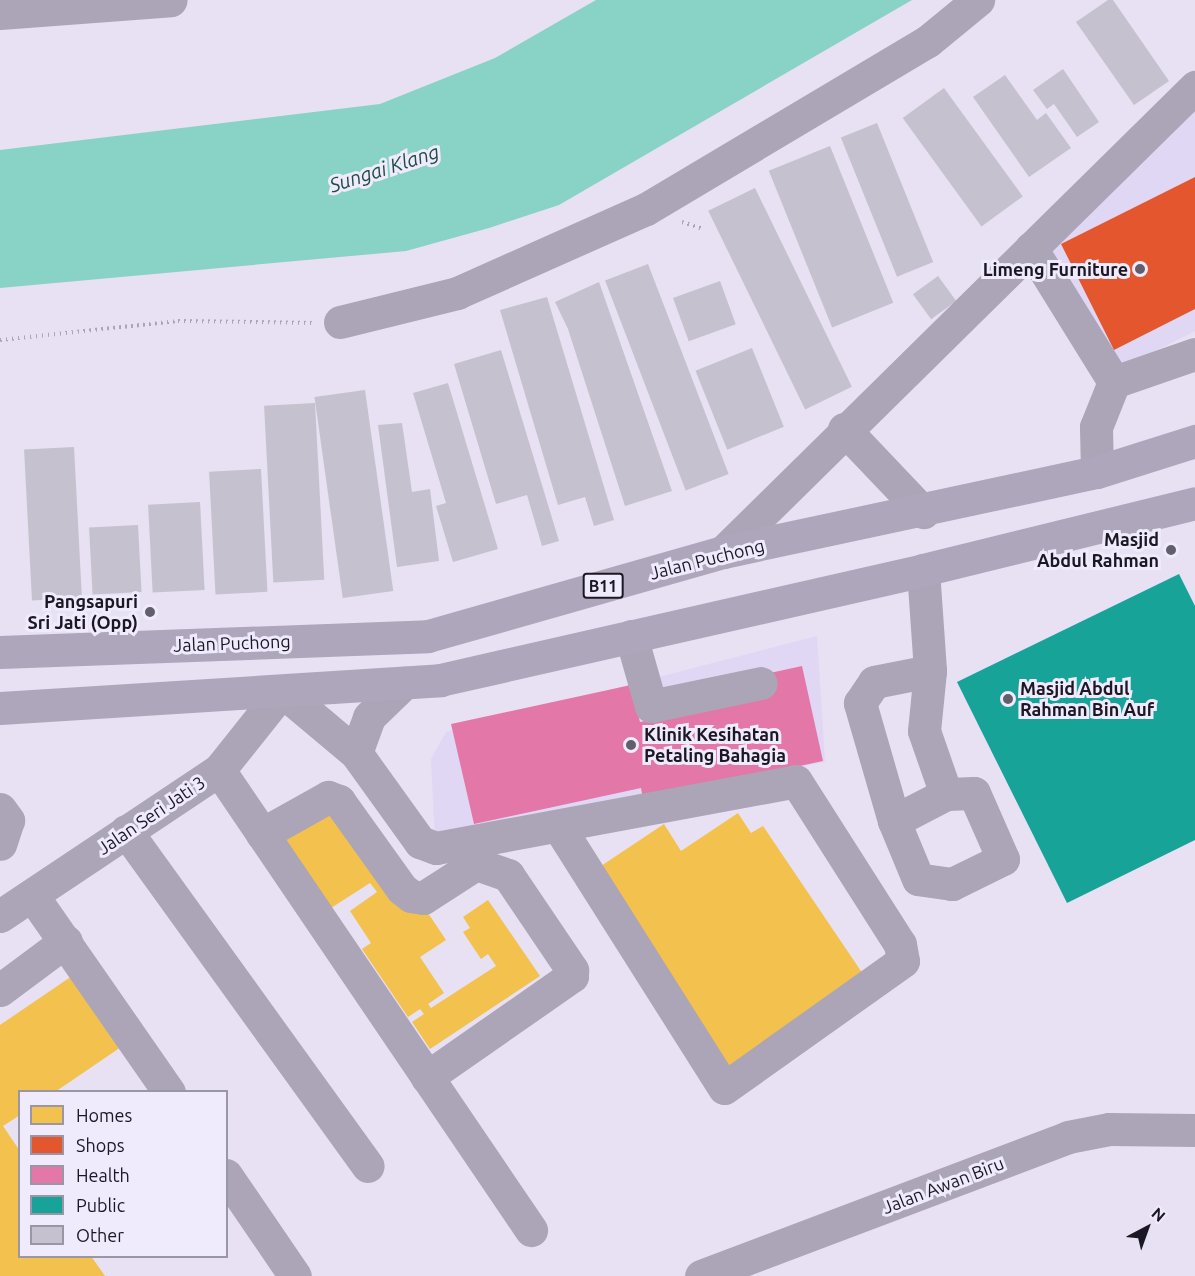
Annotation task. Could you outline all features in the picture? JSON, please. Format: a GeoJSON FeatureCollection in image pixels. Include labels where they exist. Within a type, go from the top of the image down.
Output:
{"type":"FeatureCollection","features":[{"type":"Feature","properties":{"kind":"main road","name":"Jalan Puchong"},"geometry":{"type":"LineString","coordinates":[[0,652],[428,636],[723,552],[923,512],[1097,472],[1195,441]]}},
{"type":"Feature","properties":{"kind":"main road"},"geometry":{"type":"LineString","coordinates":[[0,708],[441,680],[923,570],[1195,503]]}},
{"type":"Feature","properties":{"kind":"street"},"geometry":{"type":"LineString","coordinates":[[0,13],[171,0]]}},
{"type":"Feature","properties":{"kind":"street"},"geometry":{"type":"LineString","coordinates":[[340,322],[456,292],[646,209],[928,41],[978,0]]}},
{"type":"Feature","properties":{"kind":"street"},"geometry":{"type":"LineString","coordinates":[[723,552],[844,429],[1195,87]]}},
{"type":"Feature","properties":{"kind":"street"},"geometry":{"type":"LineString","coordinates":[[1030,248],[1114,382]]}},
{"type":"Feature","properties":{"kind":"street"},"geometry":{"type":"LineString","coordinates":[[1097,472],[1096,427],[1114,382],[1195,354]]}},
{"type":"Feature","properties":{"kind":"street"},"geometry":{"type":"LineString","coordinates":[[844,429],[923,512]]}},
{"type":"Feature","properties":{"kind":"street"},"geometry":{"type":"LineString","coordinates":[[923,570],[930,671],[924,731],[946,794]]}},
{"type":"Feature","properties":{"kind":"street"},"geometry":{"type":"LineString","coordinates":[[631,636],[651,706],[761,683]]}},
{"type":"Feature","properties":{"kind":"street"},"geometry":{"type":"LineString","coordinates":[[894,821],[946,794],[974,794],[1003,860],[952,884],[918,879],[894,821],[860,703],[874,682],[930,671]]}},
{"type":"Feature","properties":{"kind":"street"},"geometry":{"type":"LineString","coordinates":[[356,753],[369,717],[404,683]]}},
{"type":"Feature","properties":{"kind":"street"},"geometry":{"type":"LineString","coordinates":[[282,691],[356,753],[420,842],[436,848],[559,827],[796,781],[900,944],[903,962],[724,1088],[559,827]]}},
{"type":"Feature","properties":{"kind":"street","name":"Jalan Seri Jati 3"},"geometry":{"type":"LineString","coordinates":[[0,916],[219,770],[282,691]]}},
{"type":"Feature","properties":{"kind":"street"},"geometry":{"type":"LineString","coordinates":[[219,770],[531,1230]]}},
{"type":"Feature","properties":{"kind":"street"},"geometry":{"type":"LineString","coordinates":[[262,834],[328,797],[339,801],[402,889],[411,896],[423,898],[476,864],[490,865],[508,875],[572,970],[572,976],[427,1077]]}},
{"type":"Feature","properties":{"kind":"street"},"geometry":{"type":"LineString","coordinates":[[0,809],[8,820],[0,844]]}},
{"type":"Feature","properties":{"kind":"street"},"geometry":{"type":"LineString","coordinates":[[126,831],[368,1166]]}},
{"type":"Feature","properties":{"kind":"street"},"geometry":{"type":"LineString","coordinates":[[32,895],[168,1090]]}},
{"type":"Feature","properties":{"kind":"street"},"geometry":{"type":"LineString","coordinates":[[0,990],[66,941]]}},
{"type":"Feature","properties":{"kind":"street","name":"Jalan Awan Biru"},"geometry":{"type":"LineString","coordinates":[[709,1274],[1068,1137],[1109,1129],[1194,1128]]}},
{"type":"Feature","properties":{"kind":"street"},"geometry":{"type":"LineString","coordinates":[[228,1178],[295,1276]]}},
{"type":"Feature","properties":{"kind":"path"},"geometry":{"type":"LineString","coordinates":[[0,340],[178,321],[273,325],[340,322]]}},
{"type":"Feature","properties":{"kind":"shaded area"},"geometry":{"type":"Polygon","coordinates":[[[1195,103],[1195,331],[1118,370],[1044,251],[1195,103]]]}},
{"type":"Feature","properties":{"kind":"shaded area","name":"Klinik Kesihatan Petaling Bahagia"},"geometry":{"type":"Polygon","coordinates":[[[817,636],[825,762],[435,840],[431,759],[446,732],[817,636]]]}},
{"type":"Feature","properties":{"kind":"water","name":"Sungai Klang"},"geometry":{"type":"Polygon","coordinates":[[[596,0],[912,0],[559,205],[489,228],[406,251],[0,288],[0,150],[380,104],[495,58],[596,0]]]}},
{"type":"Feature","properties":{"kind":"building: Homes"},"geometry":{"type":"Polygon","coordinates":[[[348,793],[446,940],[420,957],[444,993],[428,1004],[431,1008],[496,966],[488,954],[481,959],[463,932],[470,928],[463,917],[488,900],[540,976],[430,1049],[412,1022],[424,1014],[420,1009],[408,1017],[362,949],[371,943],[350,911],[377,892],[370,883],[331,908],[283,836],[348,793]]]}},
{"type":"Feature","properties":{"kind":"building: Homes"},"geometry":{"type":"Polygon","coordinates":[[[738,813],[751,833],[763,826],[867,980],[722,1077],[598,868],[664,824],[681,851],[738,813]]]}},
{"type":"Feature","properties":{"kind":"building: Homes"},"geometry":{"type":"Polygon","coordinates":[[[72,976],[121,1047],[58,1090],[18,1090],[18,1116],[3,1126],[18,1148],[18,1258],[92,1258],[105,1276],[0,1276],[0,1025],[72,976]]]}},
{"type":"Feature","properties":{"kind":"building: Shops"},"geometry":{"type":"Polygon","coordinates":[[[1195,177],[1195,309],[1114,350],[1061,244],[1195,177]]]}},
{"type":"Feature","properties":{"kind":"building: Health","name":"Klinik Kesihatan Petaling Bahagia"},"geometry":{"type":"Polygon","coordinates":[[[802,666],[823,761],[643,799],[641,788],[474,824],[451,724],[631,685],[640,722],[774,693],[770,673],[802,666]]]}},
{"type":"Feature","properties":{"kind":"building: Public"},"geometry":{"type":"Polygon","coordinates":[[[1179,574],[1195,606],[1195,840],[1067,903],[957,682],[1179,574]]]}},
{"type":"Feature","properties":{"kind":"building: Other"},"geometry":{"type":"Polygon","coordinates":[[[1108,0],[1113,0],[1169,81],[1134,105],[1076,22],[1108,0]]]}},
{"type":"Feature","properties":{"kind":"building: Other"},"geometry":{"type":"Polygon","coordinates":[[[1063,69],[1099,122],[1077,137],[1054,104],[1047,109],[1033,90],[1063,69]]]}},
{"type":"Feature","properties":{"kind":"building: Other"},"geometry":{"type":"Polygon","coordinates":[[[1005,75],[1037,120],[1046,113],[1071,148],[1029,177],[973,97],[1005,75]]]}},
{"type":"Feature","properties":{"kind":"building: Other"},"geometry":{"type":"Polygon","coordinates":[[[944,88],[1023,196],[982,226],[903,118],[944,88]]]}},
{"type":"Feature","properties":{"kind":"building: Other"},"geometry":{"type":"Polygon","coordinates":[[[877,123],[933,262],[897,277],[841,138],[877,123]]]}},
{"type":"Feature","properties":{"kind":"building: Other"},"geometry":{"type":"Polygon","coordinates":[[[830,146],[893,303],[832,327],[769,171],[830,146]]]}},
{"type":"Feature","properties":{"kind":"building: Other"},"geometry":{"type":"Polygon","coordinates":[[[755,188],[852,387],[805,409],[708,211],[755,188]]]}},
{"type":"Feature","properties":{"kind":"building: Other"},"geometry":{"type":"Polygon","coordinates":[[[648,264],[729,474],[686,491],[605,280],[648,264]]]}},
{"type":"Feature","properties":{"kind":"building: Other"},"geometry":{"type":"Polygon","coordinates":[[[938,276],[956,301],[931,319],[913,294],[938,276]]]}},
{"type":"Feature","properties":{"kind":"building: Other"},"geometry":{"type":"Polygon","coordinates":[[[720,281],[736,324],[689,341],[673,298],[720,281]]]}},
{"type":"Feature","properties":{"kind":"building: Other"},"geometry":{"type":"Polygon","coordinates":[[[599,282],[672,491],[625,506],[568,329],[555,302],[599,282]]]}},
{"type":"Feature","properties":{"kind":"building: Other"},"geometry":{"type":"Polygon","coordinates":[[[547,297],[614,520],[594,526],[585,497],[558,505],[500,310],[547,297]]]}},
{"type":"Feature","properties":{"kind":"building: Other"},"geometry":{"type":"Polygon","coordinates":[[[752,348],[784,427],[727,450],[695,371],[752,348]]]}},
{"type":"Feature","properties":{"kind":"building: Other"},"geometry":{"type":"Polygon","coordinates":[[[501,350],[559,541],[542,546],[527,495],[496,504],[454,364],[501,350]]]}},
{"type":"Feature","properties":{"kind":"building: Other"},"geometry":{"type":"Polygon","coordinates":[[[448,383],[498,549],[453,562],[436,506],[446,503],[413,393],[448,383]]]}},
{"type":"Feature","properties":{"kind":"building: Other"},"geometry":{"type":"Polygon","coordinates":[[[365,390],[393,591],[343,598],[314,397],[365,390]]]}},
{"type":"Feature","properties":{"kind":"building: Other"},"geometry":{"type":"Polygon","coordinates":[[[315,403],[324,580],[273,582],[264,406],[315,403]]]}},
{"type":"Feature","properties":{"kind":"building: Other"},"geometry":{"type":"Polygon","coordinates":[[[402,423],[412,492],[430,489],[439,561],[397,567],[378,425],[402,423]]]}},
{"type":"Feature","properties":{"kind":"building: Other"},"geometry":{"type":"Polygon","coordinates":[[[74,447],[82,598],[32,600],[24,450],[74,447]]]}},
{"type":"Feature","properties":{"kind":"building: Other"},"geometry":{"type":"Polygon","coordinates":[[[261,469],[267,592],[216,595],[209,472],[261,469]]]}},
{"type":"Feature","properties":{"kind":"building: Other"},"geometry":{"type":"Polygon","coordinates":[[[200,502],[205,590],[153,593],[148,505],[200,502]]]}},
{"type":"Feature","properties":{"kind":"building: Other"},"geometry":{"type":"Polygon","coordinates":[[[138,525],[142,592],[93,594],[89,528],[138,525]]]}},
{"type":"Feature","properties":{"kind":"place","name":"Limeng Furniture"},"geometry":{"type":"Point","coordinates":[1140,269]}},
{"type":"Feature","properties":{"kind":"place","name":"Masjid Abdul Rahman"},"geometry":{"type":"Point","coordinates":[1171,550]}},
{"type":"Feature","properties":{"kind":"place","name":"Pangsapuri Sri Jati (Opp)"},"geometry":{"type":"Point","coordinates":[150,612]}},
{"type":"Feature","properties":{"kind":"place","name":"Masjid Abdul Rahman Bin Auf"},"geometry":{"type":"Point","coordinates":[1008,699]}},
{"type":"Feature","properties":{"kind":"place","name":"Klinik Kesihatan Petaling Bahagia"},"geometry":{"type":"Point","coordinates":[631,745]}}]}
